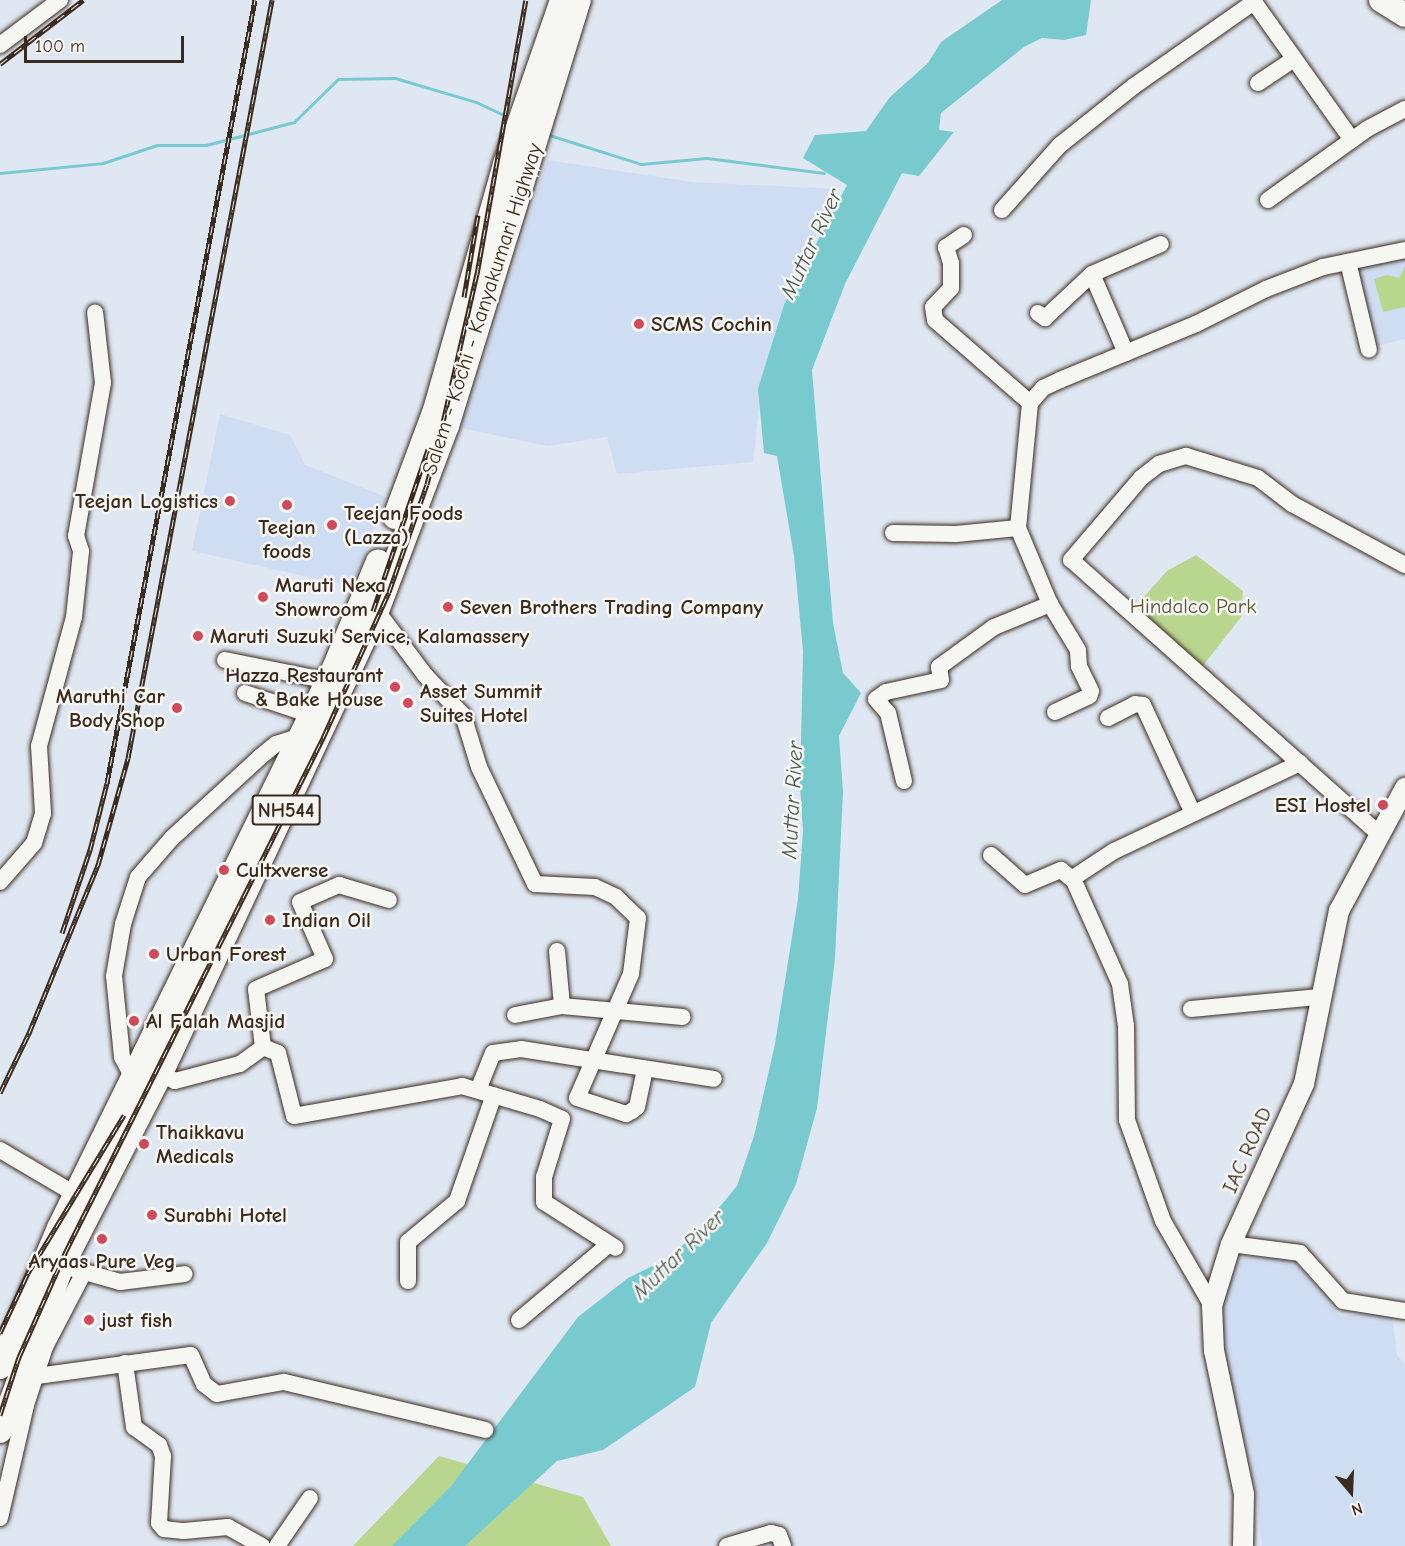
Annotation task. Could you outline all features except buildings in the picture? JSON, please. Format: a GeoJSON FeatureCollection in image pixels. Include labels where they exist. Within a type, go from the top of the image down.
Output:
{"type":"FeatureCollection","features":[{"type":"Feature","properties":{"kind":"highway","name":"NH544"},"geometry":{"type":"LineString","coordinates":[[542,58],[538,28],[545,0]]}},
{"type":"Feature","properties":{"kind":"highway","name":"Salem - Kochi - Kanyakumari Highway"},"geometry":{"type":"LineString","coordinates":[[539,95],[542,58],[562,0]]}},
{"type":"Feature","properties":{"kind":"highway","name":"Salem - Kochi - Kanyakumari Highway"},"geometry":{"type":"LineString","coordinates":[[0,1366],[75,1194],[328,681],[435,410],[539,95],[571,29],[579,0]]}},
{"type":"Feature","properties":{"kind":"highway"},"geometry":{"type":"LineString","coordinates":[[571,29],[589,14],[593,0]]}},
{"type":"Feature","properties":{"kind":"highway"},"geometry":{"type":"LineString","coordinates":[[1381,0],[1405,15]]}},
{"type":"Feature","properties":{"kind":"highway","name":"Salem - Kochi - Kanyakumari Highway"},"geometry":{"type":"LineString","coordinates":[[0,1431],[161,1073],[376,611],[447,426],[516,167]]}},
{"type":"Feature","properties":{"kind":"highway"},"geometry":{"type":"LineString","coordinates":[[151,1037],[172,1050]]}},
{"type":"Feature","properties":{"kind":"main road","name":"IAC ROAD"},"geometry":{"type":"LineString","coordinates":[[1244,1546],[1244,1494],[1214,1351],[1212,1306],[1231,1244],[1304,1084],[1319,997],[1339,911],[1405,788]]}},
{"type":"Feature","properties":{"kind":"street"},"geometry":{"type":"LineString","coordinates":[[0,45],[60,0]]}},
{"type":"Feature","properties":{"kind":"street"},"geometry":{"type":"LineString","coordinates":[[1002,210],[1060,145],[1134,86],[1254,2],[1352,140]]}},
{"type":"Feature","properties":{"kind":"street"},"geometry":{"type":"LineString","coordinates":[[1258,83],[1294,59]]}},
{"type":"Feature","properties":{"kind":"street"},"geometry":{"type":"LineString","coordinates":[[1268,200],[1352,140],[1405,109]]}},
{"type":"Feature","properties":{"kind":"street"},"geometry":{"type":"LineString","coordinates":[[964,235],[946,247],[951,263],[951,288],[933,307],[935,320],[1030,403]]}},
{"type":"Feature","properties":{"kind":"street"},"geometry":{"type":"LineString","coordinates":[[1038,314],[1046,318],[1092,274],[1161,244]]}},
{"type":"Feature","properties":{"kind":"street"},"geometry":{"type":"LineString","coordinates":[[1055,712],[1089,696],[1091,691],[1079,666],[1078,650],[1050,604],[1018,528],[1030,403],[1043,388],[1266,289],[1323,267],[1405,250]]}},
{"type":"Feature","properties":{"kind":"street"},"geometry":{"type":"LineString","coordinates":[[1348,262],[1369,350]]}},
{"type":"Feature","properties":{"kind":"street"},"geometry":{"type":"LineString","coordinates":[[1092,274],[1126,353]]}},
{"type":"Feature","properties":{"kind":"street"},"geometry":{"type":"LineString","coordinates":[[0,882],[34,843],[43,813],[39,746],[74,617],[81,551],[76,536],[103,383],[95,312]]}},
{"type":"Feature","properties":{"kind":"street"},"geometry":{"type":"LineString","coordinates":[[1379,834],[1071,560],[1141,477],[1159,464],[1186,456],[1258,477],[1292,504],[1405,565]]}},
{"type":"Feature","properties":{"kind":"street"},"geometry":{"type":"LineString","coordinates":[[893,532],[956,534],[1018,528]]}},
{"type":"Feature","properties":{"kind":"street"},"geometry":{"type":"LineString","coordinates":[[904,780],[888,713],[876,699],[886,692],[941,680],[939,667],[993,627],[1050,604]]}},
{"type":"Feature","properties":{"kind":"street"},"geometry":{"type":"LineString","coordinates":[[376,611],[424,675],[463,715],[479,768],[535,884],[595,887],[616,897],[638,918],[630,974],[576,1098],[626,1114],[637,1107],[645,1069]]}},
{"type":"Feature","properties":{"kind":"street"},"geometry":{"type":"LineString","coordinates":[[225,660],[328,681]]}},
{"type":"Feature","properties":{"kind":"street"},"geometry":{"type":"LineString","coordinates":[[245,693],[306,726]]}},
{"type":"Feature","properties":{"kind":"street"},"geometry":{"type":"LineString","coordinates":[[1108,718],[1135,704],[1143,705],[1193,813]]}},
{"type":"Feature","properties":{"kind":"street"},"geometry":{"type":"LineString","coordinates":[[132,1076],[122,1057],[114,976],[125,916],[138,877],[172,838],[260,757],[276,744],[306,726]]}},
{"type":"Feature","properties":{"kind":"street"},"geometry":{"type":"LineString","coordinates":[[1072,878],[1114,851],[1300,763]]}},
{"type":"Feature","properties":{"kind":"street"},"geometry":{"type":"LineString","coordinates":[[991,855],[1025,885],[1061,870],[1072,878],[1120,984],[1126,1026],[1127,1120],[1163,1221],[1212,1306]]}},
{"type":"Feature","properties":{"kind":"street"},"geometry":{"type":"LineString","coordinates":[[263,1047],[256,989],[325,959],[300,902],[339,885],[389,900]]}},
{"type":"Feature","properties":{"kind":"street"},"geometry":{"type":"LineString","coordinates":[[557,951],[562,1006]]}},
{"type":"Feature","properties":{"kind":"street"},"geometry":{"type":"LineString","coordinates":[[1191,1009],[1319,997]]}},
{"type":"Feature","properties":{"kind":"street"},"geometry":{"type":"LineString","coordinates":[[515,1015],[562,1006],[613,1013],[682,1017]]}},
{"type":"Feature","properties":{"kind":"street"},"geometry":{"type":"LineString","coordinates":[[161,1073],[175,1082],[240,1064],[263,1047]]}},
{"type":"Feature","properties":{"kind":"street"},"geometry":{"type":"LineString","coordinates":[[263,1047],[278,1053],[294,1116],[462,1086],[562,1119],[544,1177],[544,1202],[612,1246],[519,1320]]}},
{"type":"Feature","properties":{"kind":"street"},"geometry":{"type":"LineString","coordinates":[[408,1281],[408,1242],[457,1201],[486,1093],[488,1059],[500,1050],[521,1049],[595,1058],[645,1069],[714,1079]]}},
{"type":"Feature","properties":{"kind":"street"},"geometry":{"type":"LineString","coordinates":[[0,1150],[75,1194]]}},
{"type":"Feature","properties":{"kind":"street"},"geometry":{"type":"LineString","coordinates":[[1231,1244],[1300,1253],[1343,1301],[1405,1311]]}},
{"type":"Feature","properties":{"kind":"street"},"geometry":{"type":"LineString","coordinates":[[0,1518],[37,1376],[62,1309],[73,1269],[120,1282],[185,1274]]}},
{"type":"Feature","properties":{"kind":"street"},"geometry":{"type":"LineString","coordinates":[[37,1376],[191,1355],[197,1360],[204,1384],[217,1394],[284,1382],[485,1430]]}},
{"type":"Feature","properties":{"kind":"street"},"geometry":{"type":"LineString","coordinates":[[125,1363],[134,1427],[159,1445],[163,1456],[159,1523],[164,1529],[184,1531],[228,1527],[262,1546]]}},
{"type":"Feature","properties":{"kind":"street"},"geometry":{"type":"LineString","coordinates":[[277,1546],[310,1498]]}},
{"type":"Feature","properties":{"kind":"street"},"geometry":{"type":"LineString","coordinates":[[727,1546],[771,1533],[779,1535],[783,1546]]}},
{"type":"Feature","properties":{"kind":"shaded area","name":"SCMS Cochin"},"geometry":{"type":"Polygon","coordinates":[[[547,160],[692,182],[839,189],[809,249],[760,399],[753,462],[617,474],[607,437],[548,446],[461,428],[547,160]]]}},
{"type":"Feature","properties":{"kind":"shaded area"},"geometry":{"type":"Polygon","coordinates":[[[1405,253],[1405,339],[1373,347],[1352,264],[1405,253]]]}},
{"type":"Feature","properties":{"kind":"shaded area"},"geometry":{"type":"Polygon","coordinates":[[[220,414],[290,435],[305,465],[386,497],[353,587],[192,551],[220,414]]]}},
{"type":"Feature","properties":{"kind":"shaded area"},"geometry":{"type":"Polygon","coordinates":[[[1291,1257],[1341,1317],[1391,1308],[1397,1355],[1405,1364],[1405,1546],[1262,1546],[1257,1497],[1222,1350],[1224,1286],[1238,1258],[1291,1257]]]}},
{"type":"Feature","properties":{"kind":"green space"},"geometry":{"type":"Polygon","coordinates":[[[1405,266],[1405,307],[1383,312],[1374,279],[1387,275],[1399,278],[1405,266]]]}},
{"type":"Feature","properties":{"kind":"green space","name":"Hindalco Park"},"geometry":{"type":"Polygon","coordinates":[[[1196,555],[1243,591],[1241,617],[1202,667],[1132,610],[1167,571],[1196,555]]]}},
{"type":"Feature","properties":{"kind":"green space"},"geometry":{"type":"Polygon","coordinates":[[[439,1456],[583,1497],[611,1546],[353,1546],[439,1456]]]}},
{"type":"Feature","properties":{"kind":"water","name":"Muttar River"},"geometry":{"type":"Polygon","coordinates":[[[1002,0],[1091,0],[1086,35],[1064,40],[1042,38],[1024,47],[941,113],[939,130],[954,132],[919,176],[902,173],[845,284],[812,370],[833,623],[843,673],[861,693],[839,736],[843,792],[835,958],[817,1108],[796,1184],[767,1243],[711,1323],[695,1387],[603,1450],[557,1461],[465,1546],[392,1546],[451,1486],[578,1317],[628,1278],[667,1259],[703,1227],[737,1186],[754,1136],[775,1044],[798,899],[803,831],[800,786],[803,651],[794,556],[777,456],[764,453],[758,389],[784,305],[847,185],[803,158],[815,135],[866,131],[890,97],[928,63],[941,42],[1002,0]]]}},
{"type":"Feature","properties":{"kind":"waterway"},"geometry":{"type":"LineString","coordinates":[[0,173],[103,163],[157,145],[206,145],[294,122],[338,79],[395,78],[476,102],[510,118]]}},
{"type":"Feature","properties":{"kind":"waterway"},"geometry":{"type":"LineString","coordinates":[[546,134],[641,164],[707,158],[824,173]]}},
{"type":"Feature","properties":{"kind":"railway"},"geometry":{"type":"LineString","coordinates":[[0,64],[83,0]]}},
{"type":"Feature","properties":{"kind":"railway"},"geometry":{"type":"LineString","coordinates":[[62,933],[90,850],[107,783],[255,0]]}},
{"type":"Feature","properties":{"kind":"railway"},"geometry":{"type":"LineString","coordinates":[[0,1093],[29,1033],[98,865],[128,758],[272,0]]}},
{"type":"Feature","properties":{"kind":"railway"},"geometry":{"type":"LineString","coordinates":[[0,1415],[19,1357],[66,1251],[323,738],[389,592],[427,484],[443,422],[477,274],[526,0]]}},
{"type":"Feature","properties":{"kind":"railway"},"geometry":{"type":"LineString","coordinates":[[464,297],[478,215]]}},
{"type":"Feature","properties":{"kind":"railway"},"geometry":{"type":"LineString","coordinates":[[373,611],[428,449]]}},
{"type":"Feature","properties":{"kind":"railway"},"geometry":{"type":"LineString","coordinates":[[0,1333],[28,1273],[124,1115]]}},
{"type":"Feature","properties":{"kind":"place","name":"SCMS Cochin"},"geometry":{"type":"Point","coordinates":[639,324]}},
{"type":"Feature","properties":{"kind":"place","name":"Teejan Logistics"},"geometry":{"type":"Point","coordinates":[230,501]}},
{"type":"Feature","properties":{"kind":"place","name":"Teejan foods"},"geometry":{"type":"Point","coordinates":[287,505]}},
{"type":"Feature","properties":{"kind":"place","name":"Teejan Foods (Lazza)"},"geometry":{"type":"Point","coordinates":[332,525]}},
{"type":"Feature","properties":{"kind":"place","name":"Maruti Nexa Showroom"},"geometry":{"type":"Point","coordinates":[263,597]}},
{"type":"Feature","properties":{"kind":"place","name":"Seven Brothers Trading Company"},"geometry":{"type":"Point","coordinates":[448,607]}},
{"type":"Feature","properties":{"kind":"place","name":"Maruti Suzuki Service, Kalamassery"},"geometry":{"type":"Point","coordinates":[198,636]}},
{"type":"Feature","properties":{"kind":"place","name":"Hazza Restaurant & Bake House"},"geometry":{"type":"Point","coordinates":[395,687]}},
{"type":"Feature","properties":{"kind":"place","name":"Asset Summit Suites Hotel"},"geometry":{"type":"Point","coordinates":[408,703]}},
{"type":"Feature","properties":{"kind":"place","name":"Maruthi Car Body Shop"},"geometry":{"type":"Point","coordinates":[177,708]}},
{"type":"Feature","properties":{"kind":"place","name":"ESI Hostel"},"geometry":{"type":"Point","coordinates":[1383,805]}},
{"type":"Feature","properties":{"kind":"place","name":"Cultxverse"},"geometry":{"type":"Point","coordinates":[224,870]}},
{"type":"Feature","properties":{"kind":"place","name":"Indian Oil"},"geometry":{"type":"Point","coordinates":[270,920]}},
{"type":"Feature","properties":{"kind":"place","name":"Urban Forest"},"geometry":{"type":"Point","coordinates":[154,954]}},
{"type":"Feature","properties":{"kind":"place","name":"Al Falah Masjid"},"geometry":{"type":"Point","coordinates":[134,1021]}},
{"type":"Feature","properties":{"kind":"place","name":"Thaikkavu Medicals"},"geometry":{"type":"Point","coordinates":[144,1144]}},
{"type":"Feature","properties":{"kind":"place","name":"Surabhi Hotel"},"geometry":{"type":"Point","coordinates":[152,1215]}},
{"type":"Feature","properties":{"kind":"place","name":"Aryaas Pure Veg"},"geometry":{"type":"Point","coordinates":[102,1239]}},
{"type":"Feature","properties":{"kind":"place","name":"just fish"},"geometry":{"type":"Point","coordinates":[89,1320]}}]}
